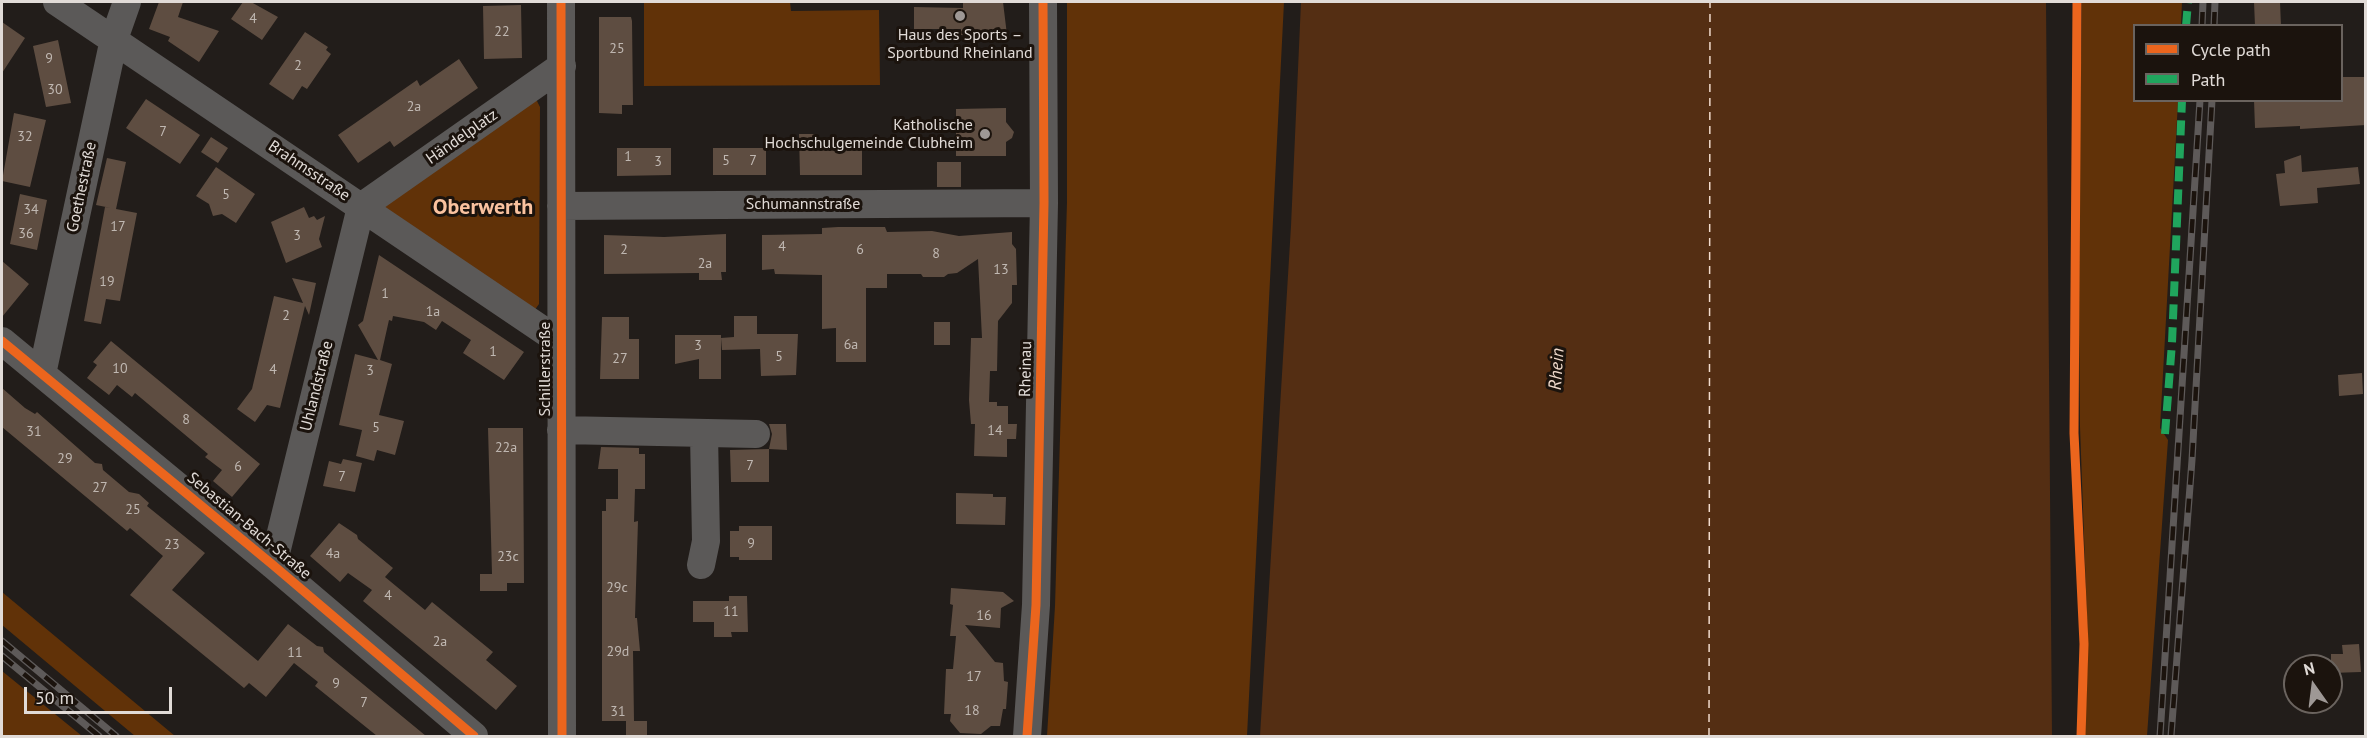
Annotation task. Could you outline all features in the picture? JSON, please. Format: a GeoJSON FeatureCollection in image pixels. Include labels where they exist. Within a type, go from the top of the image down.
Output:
{"type":"FeatureCollection","features":[{"type":"Feature","properties":{"kind":"street","name":"Brahmsstraße"},"geometry":{"type":"LineString","coordinates":[[57,2],[560,341]]}},
{"type":"Feature","properties":{"kind":"street","name":"Goethestraße"},"geometry":{"type":"LineString","coordinates":[[42,374],[114,39],[127,2]]}},
{"type":"Feature","properties":{"kind":"street","name":"Schillerstraße"},"geometry":{"type":"LineString","coordinates":[[561,2],[562,736]]}},
{"type":"Feature","properties":{"kind":"street","name":"Rheinau"},"geometry":{"type":"LineString","coordinates":[[1027,736],[1036,605],[1044,202],[1043,2]]}},
{"type":"Feature","properties":{"kind":"street","name":"Händelplatz"},"geometry":{"type":"LineString","coordinates":[[361,207],[562,66]]}},
{"type":"Feature","properties":{"kind":"street","name":"Schumannstraße"},"geometry":{"type":"LineString","coordinates":[[561,206],[1044,202]]}},
{"type":"Feature","properties":{"kind":"street","name":"Uhlandstraße"},"geometry":{"type":"LineString","coordinates":[[273,565],[361,207]]}},
{"type":"Feature","properties":{"kind":"street","name":"Sebastian-Bach-Straße"},"geometry":{"type":"LineString","coordinates":[[2,341],[273,565],[474,736]]}},
{"type":"Feature","properties":{"kind":"street"},"geometry":{"type":"LineString","coordinates":[[561,430],[756,434]]}},
{"type":"Feature","properties":{"kind":"street"},"geometry":{"type":"LineString","coordinates":[[701,565],[706,541],[704,433]]}},
{"type":"Feature","properties":{"kind":"shaded area"},"geometry":{"type":"Polygon","coordinates":[[[644,2],[790,2],[791,11],[879,10],[880,85],[644,86],[644,2]]]}},
{"type":"Feature","properties":{"kind":"shaded area"},"geometry":{"type":"Polygon","coordinates":[[[1067,2],[1284,2],[1247,736],[1047,736],[1055,606],[1067,202],[1067,2]]]}},
{"type":"Feature","properties":{"kind":"shaded area"},"geometry":{"type":"Polygon","coordinates":[[[2082,2],[2182,2],[2181,24],[2133,24],[2133,102],[2178,102],[2160,428],[2168,440],[2147,736],[2085,735],[2088,645],[2080,427],[2078,244],[2082,2]]]}},
{"type":"Feature","properties":{"kind":"shaded area"},"geometry":{"type":"Polygon","coordinates":[[[531,100],[537,101],[540,107],[539,304],[534,311],[385,215],[382,204],[531,100]]]}},
{"type":"Feature","properties":{"kind":"shaded area"},"geometry":{"type":"Polygon","coordinates":[[[2,592],[175,736],[135,736],[2,625],[2,592]]]}},
{"type":"Feature","properties":{"kind":"shaded area"},"geometry":{"type":"Polygon","coordinates":[[[2,671],[82,736],[2,736],[2,671]]]}},
{"type":"Feature","properties":{"kind":"water","name":"Rhein"},"geometry":{"type":"Polygon","coordinates":[[[1301,2],[2046,2],[2052,736],[1260,736],[1291,226],[1301,2]]]}},
{"type":"Feature","properties":{"kind":"building"},"geometry":{"type":"Polygon","coordinates":[[[159,2],[183,2],[178,17],[219,31],[199,62],[168,41],[170,37],[149,29],[159,2]]]}},
{"type":"Feature","properties":{"kind":"building"},"geometry":{"type":"Polygon","coordinates":[[[243,2],[251,2],[278,17],[262,40],[231,19],[243,2]]]}},
{"type":"Feature","properties":{"kind":"building","name":"Haus des Sports – Sportbund Rheinland"},"geometry":{"type":"Polygon","coordinates":[[[963,2],[1003,2],[1007,35],[961,35],[961,29],[914,29],[914,7],[963,8],[963,2]]]}},
{"type":"Feature","properties":{"kind":"building"},"geometry":{"type":"Polygon","coordinates":[[[2254,2],[2280,2],[2281,24],[2255,24],[2254,2]]]}},
{"type":"Feature","properties":{"kind":"building"},"geometry":{"type":"Polygon","coordinates":[[[521,5],[522,58],[484,59],[483,6],[521,5]]]}},
{"type":"Feature","properties":{"kind":"building"},"geometry":{"type":"Polygon","coordinates":[[[599,17],[631,17],[632,21],[633,105],[622,105],[622,114],[599,113],[599,17]]]}},
{"type":"Feature","properties":{"kind":"building"},"geometry":{"type":"Polygon","coordinates":[[[2,22],[25,38],[2,73],[2,22]]]}},
{"type":"Feature","properties":{"kind":"building"},"geometry":{"type":"Polygon","coordinates":[[[305,32],[328,47],[326,50],[331,54],[307,89],[302,86],[293,100],[269,84],[305,32]]]}},
{"type":"Feature","properties":{"kind":"building"},"geometry":{"type":"Polygon","coordinates":[[[58,40],[71,103],[46,107],[33,46],[58,40]]]}},
{"type":"Feature","properties":{"kind":"building"},"geometry":{"type":"Polygon","coordinates":[[[459,59],[478,88],[394,147],[390,141],[358,163],[338,135],[417,80],[420,86],[459,59]]]}},
{"type":"Feature","properties":{"kind":"building"},"geometry":{"type":"Polygon","coordinates":[[[2343,77],[2366,77],[2366,125],[2300,129],[2300,126],[2255,128],[2254,102],[2343,102],[2343,77]]]}},
{"type":"Feature","properties":{"kind":"building"},"geometry":{"type":"Polygon","coordinates":[[[146,99],[200,135],[180,164],[126,128],[146,99]]]}},
{"type":"Feature","properties":{"kind":"building","name":"Katholische Hochschulgemeinde Clubheim"},"geometry":{"type":"Polygon","coordinates":[[[1006,108],[1006,122],[1014,132],[1012,138],[1006,142],[1006,156],[956,156],[956,109],[1006,108]]]}},
{"type":"Feature","properties":{"kind":"building"},"geometry":{"type":"Polygon","coordinates":[[[14,113],[46,120],[30,187],[2,181],[14,113]]]}},
{"type":"Feature","properties":{"kind":"building"},"geometry":{"type":"Polygon","coordinates":[[[799,134],[816,134],[816,144],[862,147],[862,175],[800,175],[799,134]]]}},
{"type":"Feature","properties":{"kind":"building"},"geometry":{"type":"Polygon","coordinates":[[[211,137],[228,148],[218,163],[201,152],[211,137]]]}},
{"type":"Feature","properties":{"kind":"building"},"geometry":{"type":"Polygon","coordinates":[[[617,148],[671,148],[671,175],[617,176],[617,148]]]}},
{"type":"Feature","properties":{"kind":"building"},"geometry":{"type":"Polygon","coordinates":[[[713,148],[766,148],[766,175],[713,175],[713,148]]]}},
{"type":"Feature","properties":{"kind":"building"},"geometry":{"type":"Polygon","coordinates":[[[2301,155],[2302,172],[2358,167],[2360,184],[2317,188],[2318,203],[2280,206],[2276,174],[2285,173],[2284,161],[2301,155]]]}},
{"type":"Feature","properties":{"kind":"building"},"geometry":{"type":"Polygon","coordinates":[[[107,158],[126,162],[116,209],[137,213],[120,301],[106,299],[101,324],[84,321],[105,207],[111,208],[96,205],[107,158]]]}},
{"type":"Feature","properties":{"kind":"building"},"geometry":{"type":"Polygon","coordinates":[[[937,162],[961,162],[961,187],[937,187],[937,162]]]}},
{"type":"Feature","properties":{"kind":"building"},"geometry":{"type":"Polygon","coordinates":[[[216,167],[255,194],[236,223],[222,214],[213,216],[209,204],[196,196],[216,167]]]}},
{"type":"Feature","properties":{"kind":"building"},"geometry":{"type":"Polygon","coordinates":[[[20,194],[47,200],[37,250],[10,244],[20,194]]]}},
{"type":"Feature","properties":{"kind":"building"},"geometry":{"type":"Polygon","coordinates":[[[304,207],[309,218],[314,216],[317,220],[325,216],[319,239],[322,247],[286,263],[271,222],[304,207]]]}},
{"type":"Feature","properties":{"kind":"building"},"geometry":{"type":"Polygon","coordinates":[[[885,227],[887,232],[932,231],[959,236],[1012,232],[1012,244],[1016,249],[1017,285],[1012,285],[1012,303],[998,321],[997,371],[990,371],[989,402],[997,402],[997,406],[1008,406],[1008,424],[1017,424],[1016,439],[1007,439],[1007,457],[974,456],[975,424],[971,424],[969,400],[971,338],[982,338],[978,259],[957,273],[944,277],[887,274],[887,288],[866,288],[866,362],[836,362],[836,328],[822,329],[822,275],[775,274],[774,269],[762,270],[762,235],[822,234],[822,228],[885,227]]]}},
{"type":"Feature","properties":{"kind":"building"},"geometry":{"type":"Polygon","coordinates":[[[726,234],[726,272],[721,272],[722,280],[699,280],[699,273],[604,274],[604,235],[664,237],[726,234]]]}},
{"type":"Feature","properties":{"kind":"building"},"geometry":{"type":"Polygon","coordinates":[[[379,255],[524,352],[504,380],[463,353],[471,340],[442,321],[436,330],[424,322],[393,316],[392,321],[389,320],[380,360],[392,364],[379,415],[404,421],[395,455],[377,450],[374,461],[356,456],[362,430],[339,425],[355,354],[378,360],[358,325],[363,321],[379,255]]]}},
{"type":"Feature","properties":{"kind":"building"},"geometry":{"type":"Polygon","coordinates":[[[2,261],[29,284],[2,317],[2,261]]]}},
{"type":"Feature","properties":{"kind":"building"},"geometry":{"type":"Polygon","coordinates":[[[292,278],[316,283],[309,315],[305,306],[280,408],[267,405],[255,422],[237,409],[252,389],[274,296],[303,303],[292,278]]]}},
{"type":"Feature","properties":{"kind":"building"},"geometry":{"type":"Polygon","coordinates":[[[734,316],[757,316],[757,334],[798,334],[796,375],[761,376],[760,349],[722,350],[721,338],[734,337],[734,316]]]}},
{"type":"Feature","properties":{"kind":"building"},"geometry":{"type":"Polygon","coordinates":[[[602,317],[629,317],[629,339],[639,339],[639,379],[600,379],[602,317]]]}},
{"type":"Feature","properties":{"kind":"building"},"geometry":{"type":"Polygon","coordinates":[[[934,322],[950,322],[950,345],[934,345],[934,322]]]}},
{"type":"Feature","properties":{"kind":"building"},"geometry":{"type":"Polygon","coordinates":[[[675,335],[721,335],[721,379],[699,379],[699,359],[675,364],[675,335]]]}},
{"type":"Feature","properties":{"kind":"building"},"geometry":{"type":"Polygon","coordinates":[[[111,341],[260,464],[232,497],[213,481],[222,470],[205,457],[208,454],[135,393],[132,397],[117,385],[109,395],[87,378],[97,365],[93,362],[111,341]]]}},
{"type":"Feature","properties":{"kind":"building"},"geometry":{"type":"Polygon","coordinates":[[[2362,373],[2363,394],[2339,396],[2338,375],[2362,373]]]}},
{"type":"Feature","properties":{"kind":"building"},"geometry":{"type":"Polygon","coordinates":[[[2,388],[25,408],[35,414],[37,412],[95,463],[102,464],[103,470],[129,492],[139,494],[149,503],[147,506],[205,553],[172,590],[258,661],[288,624],[317,646],[323,647],[324,652],[426,736],[377,736],[315,686],[318,682],[294,663],[266,697],[249,683],[244,688],[130,595],[163,556],[130,528],[127,531],[2,427],[2,388]]]}},
{"type":"Feature","properties":{"kind":"building"},"geometry":{"type":"Polygon","coordinates":[[[769,424],[786,424],[787,450],[769,449],[772,434],[769,424]]]}},
{"type":"Feature","properties":{"kind":"building"},"geometry":{"type":"Polygon","coordinates":[[[488,428],[523,428],[524,583],[507,583],[507,591],[480,591],[480,574],[492,574],[488,428]]]}},
{"type":"Feature","properties":{"kind":"building"},"geometry":{"type":"Polygon","coordinates":[[[601,447],[639,448],[639,454],[645,454],[645,489],[635,489],[634,522],[638,521],[635,618],[637,618],[640,651],[633,651],[634,721],[647,721],[647,736],[626,736],[626,721],[602,721],[602,511],[606,511],[606,499],[618,499],[618,469],[598,469],[601,447]]]}},
{"type":"Feature","properties":{"kind":"building"},"geometry":{"type":"Polygon","coordinates":[[[769,449],[769,482],[731,482],[730,450],[769,449]]]}},
{"type":"Feature","properties":{"kind":"building"},"geometry":{"type":"Polygon","coordinates":[[[343,459],[362,463],[355,492],[323,486],[329,461],[341,464],[343,459]]]}},
{"type":"Feature","properties":{"kind":"building"},"geometry":{"type":"Polygon","coordinates":[[[956,493],[993,494],[993,497],[1006,497],[1005,525],[956,524],[956,493]]]}},
{"type":"Feature","properties":{"kind":"building"},"geometry":{"type":"Polygon","coordinates":[[[339,523],[357,535],[358,539],[393,568],[385,577],[425,610],[432,602],[493,652],[486,660],[517,686],[496,710],[363,601],[372,590],[348,573],[340,582],[310,556],[339,523]]]}},
{"type":"Feature","properties":{"kind":"building"},"geometry":{"type":"Polygon","coordinates":[[[739,526],[772,526],[772,560],[739,560],[739,557],[730,557],[730,531],[739,531],[739,526]]]}},
{"type":"Feature","properties":{"kind":"building"},"geometry":{"type":"Polygon","coordinates":[[[951,588],[1003,592],[1014,601],[1001,608],[1000,628],[965,625],[995,662],[1003,663],[1004,681],[1008,682],[1006,709],[1003,709],[1000,726],[991,726],[981,734],[960,733],[950,721],[951,714],[944,714],[946,669],[953,669],[956,636],[950,636],[953,605],[950,604],[951,588]]]}},
{"type":"Feature","properties":{"kind":"building"},"geometry":{"type":"Polygon","coordinates":[[[729,596],[747,596],[748,632],[731,632],[732,637],[714,637],[714,622],[693,622],[693,601],[729,601],[729,596]]]}},
{"type":"Feature","properties":{"kind":"building"},"geometry":{"type":"Polygon","coordinates":[[[2359,644],[2361,672],[2343,673],[2342,645],[2359,644]]]}},
{"type":"Feature","properties":{"kind":"ferry route"},"geometry":{"type":"LineString","coordinates":[[1709,736],[1710,2]]}},
{"type":"Feature","properties":{"kind":"railway"},"geometry":{"type":"LineString","coordinates":[[2202,24],[2203,2]]}},
{"type":"Feature","properties":{"kind":"railway"},"geometry":{"type":"LineString","coordinates":[[2214,24],[2215,2]]}},
{"type":"Feature","properties":{"kind":"railway"},"geometry":{"type":"LineString","coordinates":[[2160,736],[2200,102]]}},
{"type":"Feature","properties":{"kind":"railway"},"geometry":{"type":"LineString","coordinates":[[2171,736],[2192,460],[2212,102]]}},
{"type":"Feature","properties":{"kind":"railway"},"geometry":{"type":"LineString","coordinates":[[2,641],[116,736]]}},
{"type":"Feature","properties":{"kind":"railway"},"geometry":{"type":"LineString","coordinates":[[2,656],[99,736]]}},
{"type":"Feature","properties":{"kind":"marked path"},"geometry":{"type":"LineString","coordinates":[[2186,24],[2188,2]]}},
{"type":"Feature","properties":{"kind":"marked path"},"geometry":{"type":"LineString","coordinates":[[2165,434],[2172,343],[2182,102]]}},
{"type":"Feature","properties":{"kind":"cycle path"},"geometry":{"type":"LineString","coordinates":[[561,2],[562,736]]}},
{"type":"Feature","properties":{"kind":"cycle path"},"geometry":{"type":"LineString","coordinates":[[1027,736],[1036,605],[1044,203],[1043,2]]}},
{"type":"Feature","properties":{"kind":"cycle path"},"geometry":{"type":"LineString","coordinates":[[2077,2],[2074,433],[2084,644],[2081,736]]}},
{"type":"Feature","properties":{"kind":"cycle path"},"geometry":{"type":"LineString","coordinates":[[2,341],[273,565],[474,736]]}},
{"type":"Feature","properties":{"kind":"place","name":"Haus des Sports – Sportbund Rheinland"},"geometry":{"type":"Point","coordinates":[960,16]}},
{"type":"Feature","properties":{"kind":"place","name":"Katholische Hochschulgemeinde Clubheim"},"geometry":{"type":"Point","coordinates":[985,134]}},
{"type":"Feature","properties":{"kind":"district","name":"Oberwerth"},"geometry":{"type":"Point","coordinates":[483,208]}}]}
